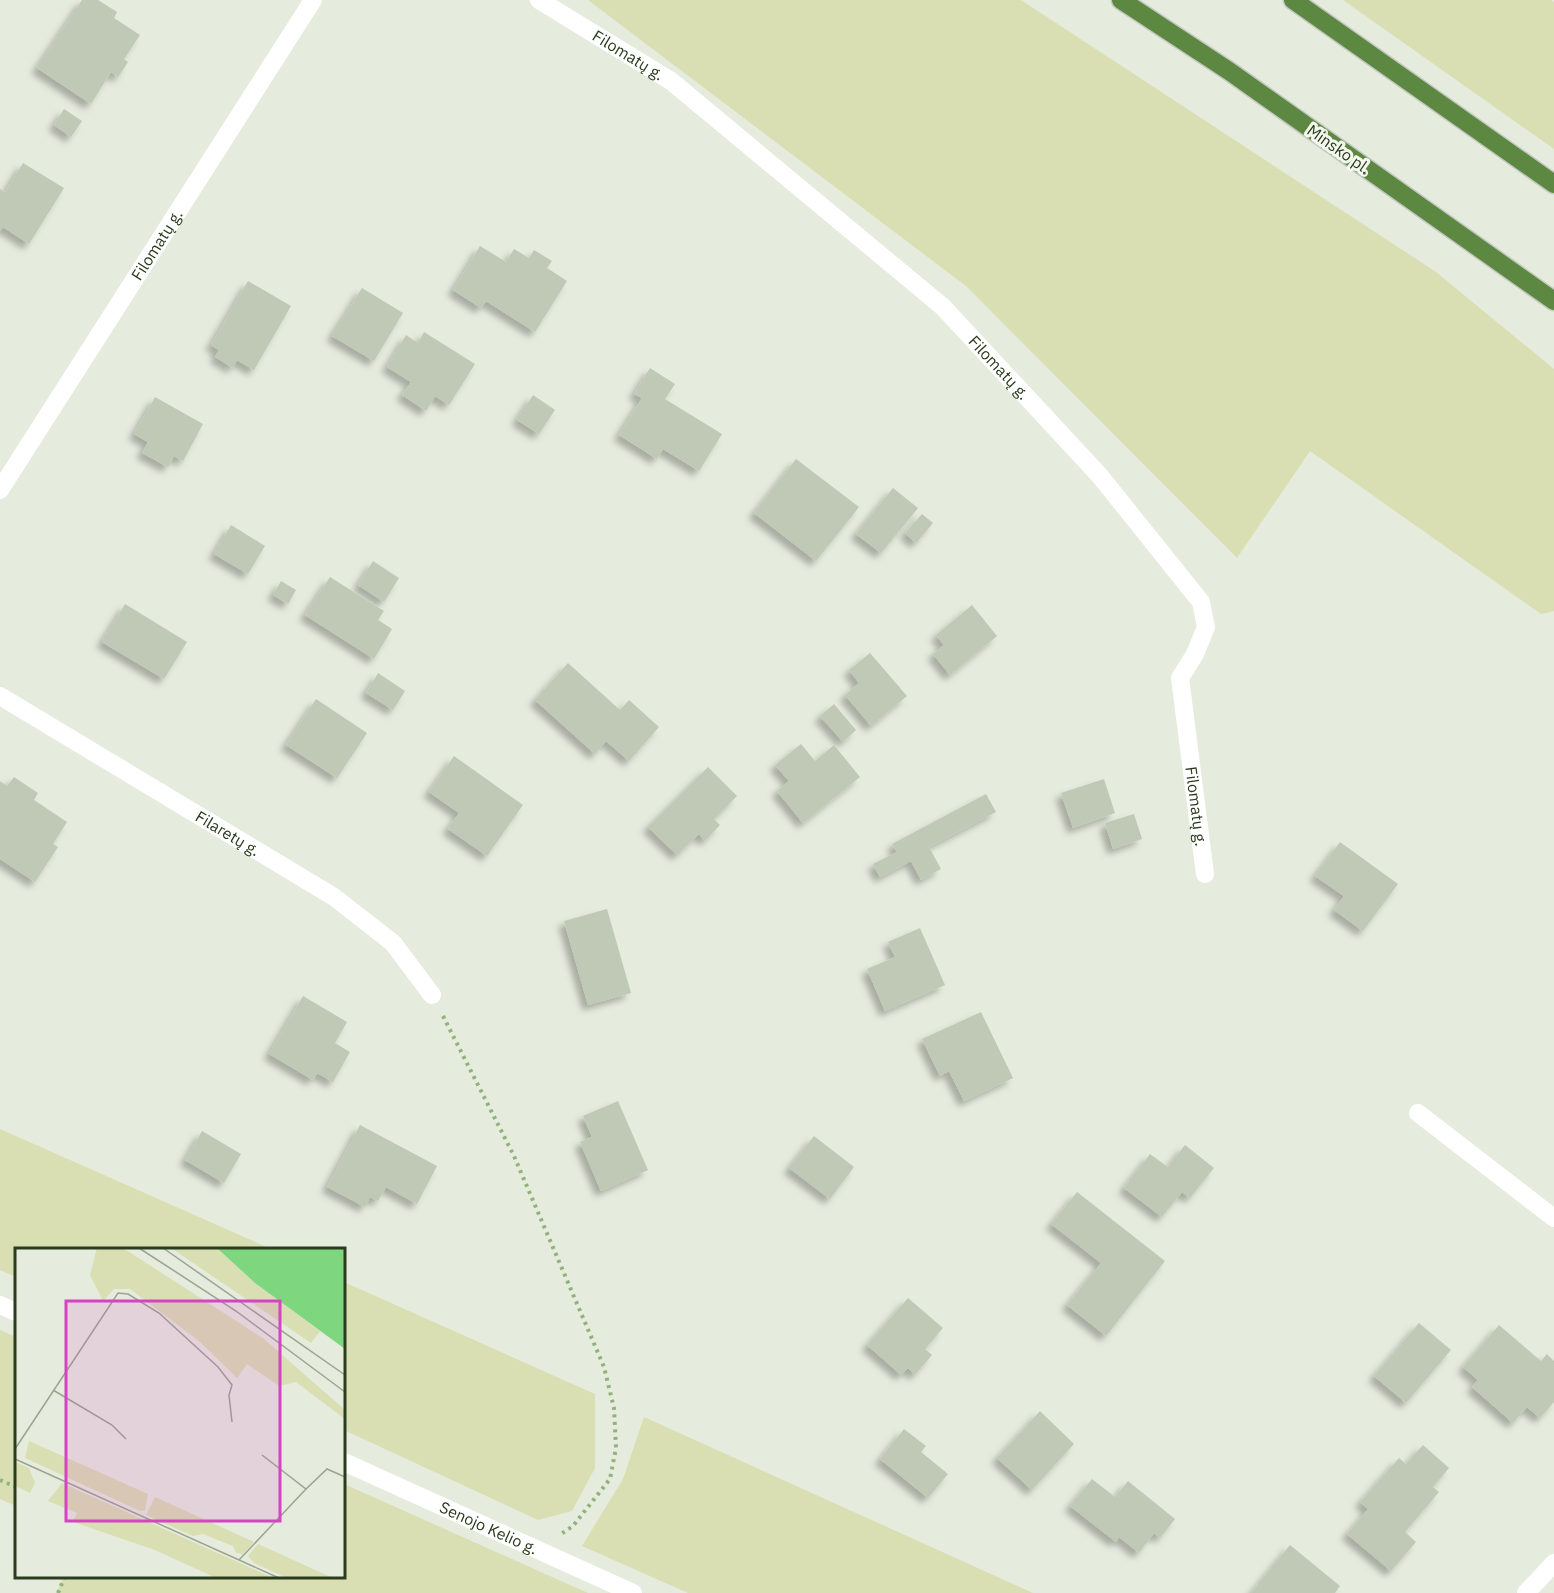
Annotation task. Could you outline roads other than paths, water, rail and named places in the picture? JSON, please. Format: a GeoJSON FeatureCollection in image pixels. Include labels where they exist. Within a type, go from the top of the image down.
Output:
{"type":"FeatureCollection","features":[{"type":"Feature","properties":{"kind":"highway","name":"Minsko pl."},"geometry":{"type":"LineString","coordinates":[[1121,0],[1229,71],[1554,301]]}},
{"type":"Feature","properties":{"kind":"highway"},"geometry":{"type":"LineString","coordinates":[[1293,0],[1554,184]]}},
{"type":"Feature","properties":{"kind":"street","name":"Filomatų g."},"geometry":{"type":"LineString","coordinates":[[0,490],[313,0]]}},
{"type":"Feature","properties":{"kind":"street","name":"Filomatų g."},"geometry":{"type":"LineString","coordinates":[[539,0],[671,81],[943,308],[1100,476],[1201,602],[1206,627],[1195,654],[1180,678],[1205,873]]}},
{"type":"Feature","properties":{"kind":"street","name":"Filaretų g."},"geometry":{"type":"LineString","coordinates":[[0,696],[334,897],[393,943],[432,995]]}},
{"type":"Feature","properties":{"kind":"street"},"geometry":{"type":"LineString","coordinates":[[1418,1113],[1554,1218]]}},
{"type":"Feature","properties":{"kind":"street"},"geometry":{"type":"LineString","coordinates":[[0,1305],[15,1312]]}},
{"type":"Feature","properties":{"kind":"street","name":"Senojo Kelio g."},"geometry":{"type":"LineString","coordinates":[[345,1462],[633,1593]]}},
{"type":"Feature","properties":{"kind":"street"},"geometry":{"type":"LineString","coordinates":[[1526,1593],[1554,1563]]}}]}
